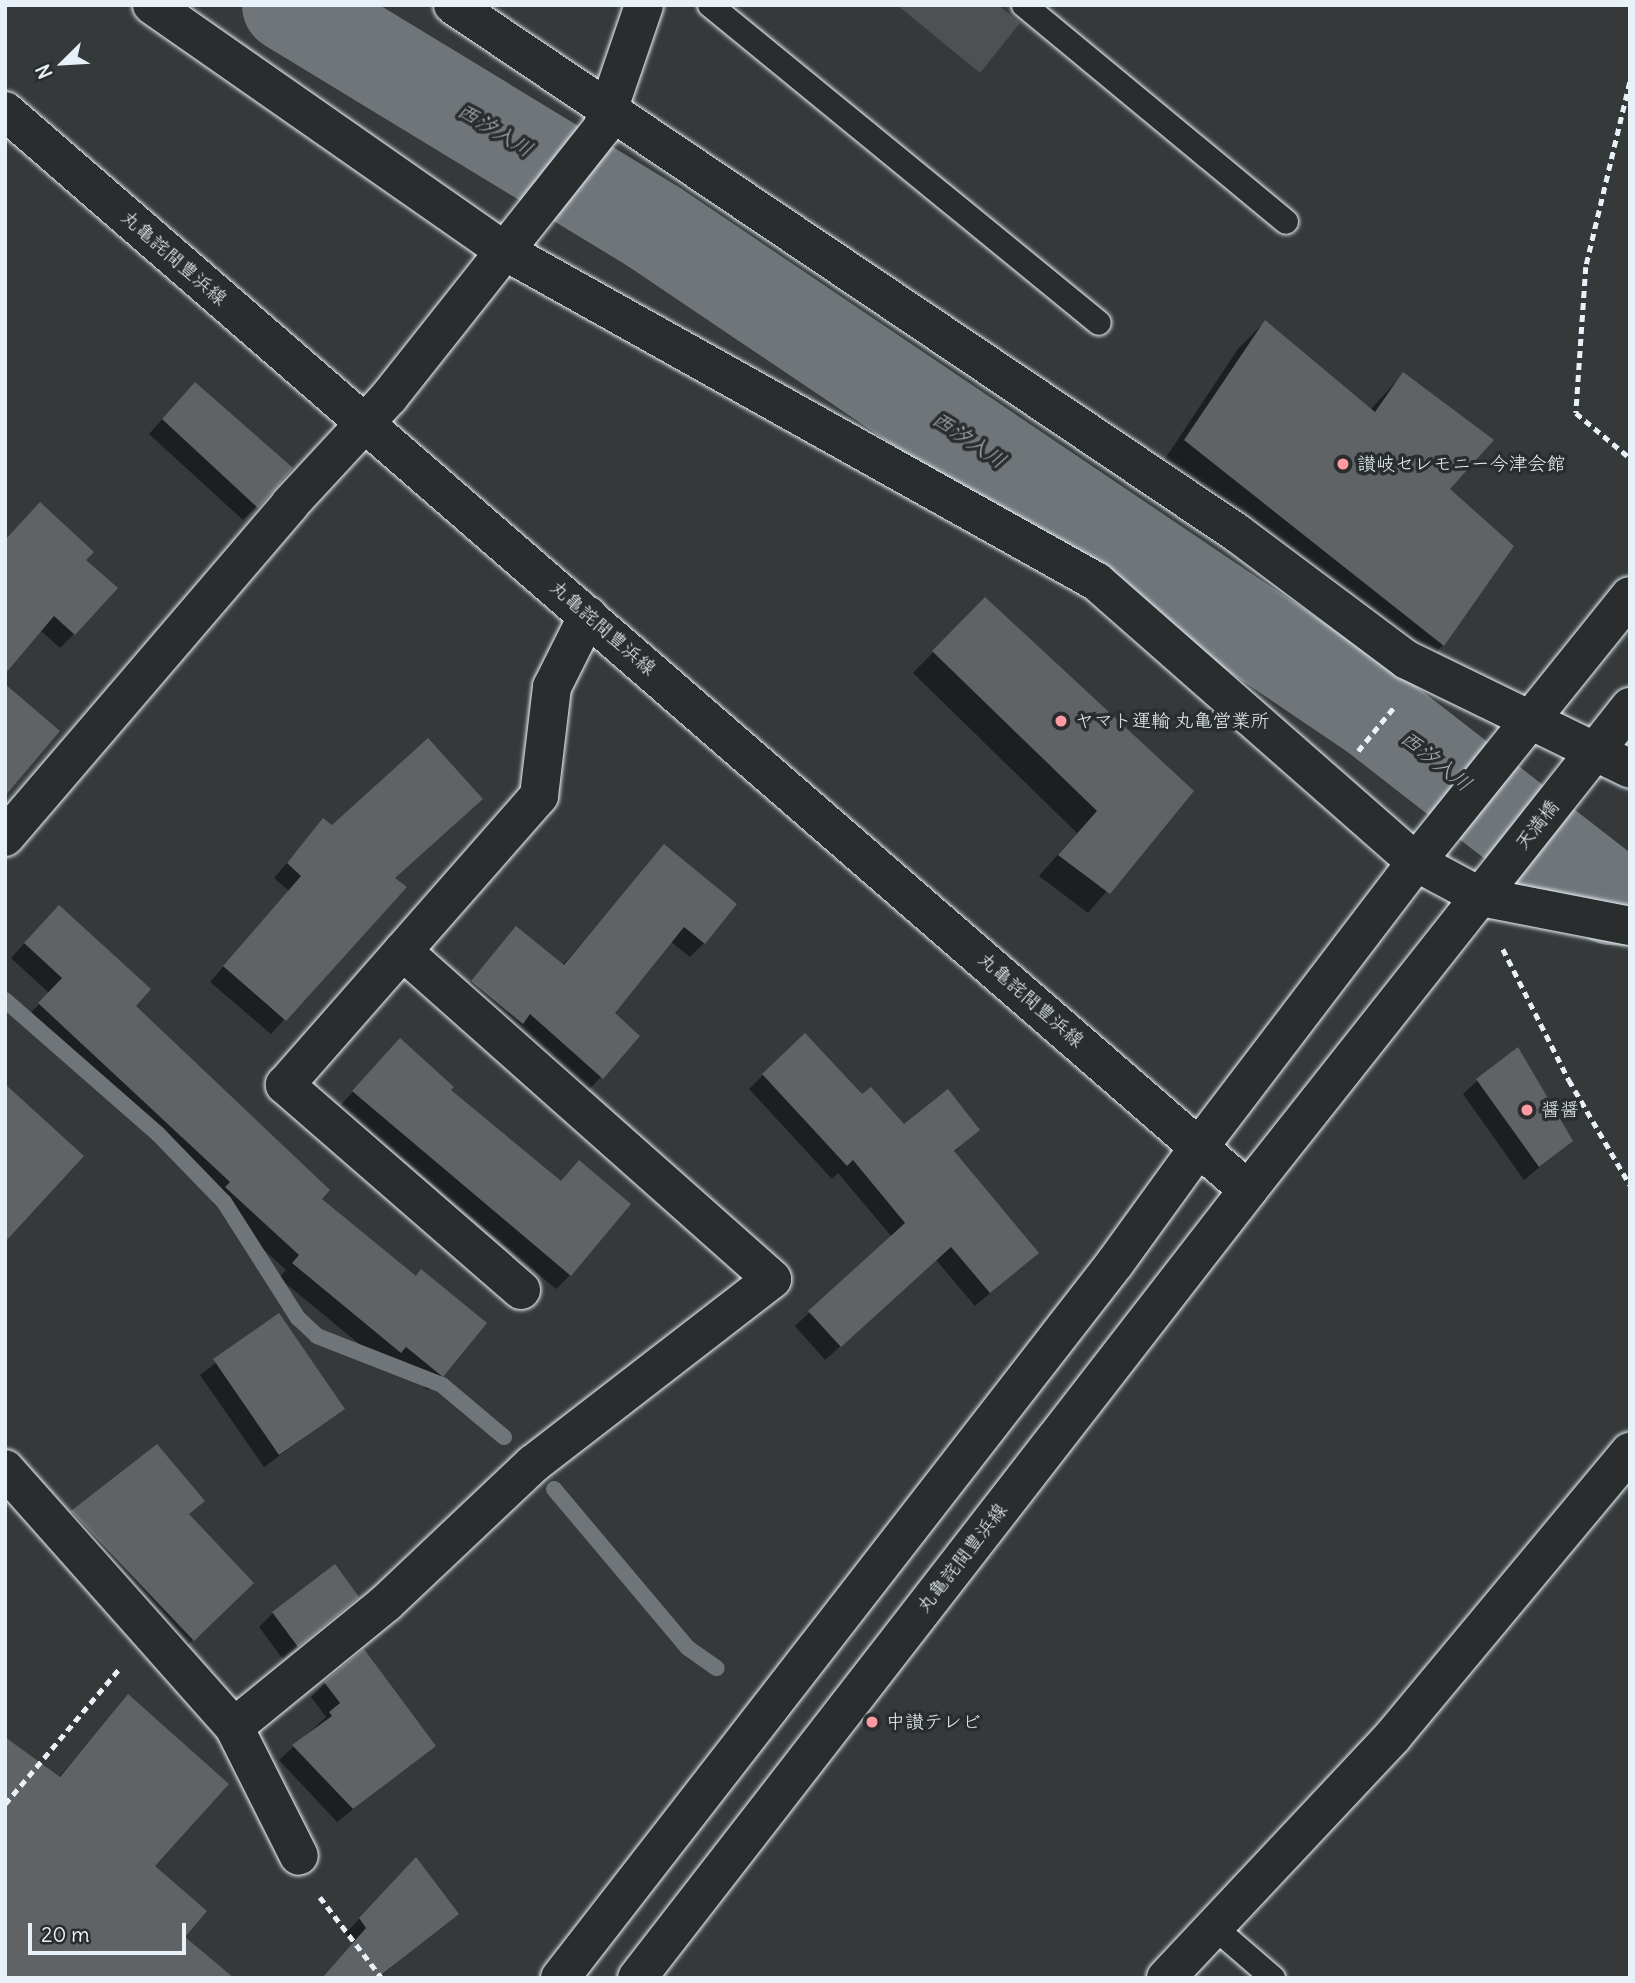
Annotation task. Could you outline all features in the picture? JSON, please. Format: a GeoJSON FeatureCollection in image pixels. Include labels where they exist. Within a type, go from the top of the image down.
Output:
{"type":"FeatureCollection","features":[{"type":"Feature","properties":{"kind":"street"},"geometry":{"type":"LineString","coordinates":[[152,5],[503,250],[1097,582],[1416,862],[1481,897],[1630,926]]}},
{"type":"Feature","properties":{"kind":"street"},"geometry":{"type":"LineString","coordinates":[[453,5],[605,120],[1237,533],[1407,660],[1630,769]]}},
{"type":"Feature","properties":{"kind":"street"},"geometry":{"type":"LineString","coordinates":[[5,837],[364,424],[605,120],[644,5]]}},
{"type":"Feature","properties":{"kind":"street","name":"丸亀詫間豊浜線"},"geometry":{"type":"LineString","coordinates":[[5,111],[1248,1190],[637,1978]]}},
{"type":"Feature","properties":{"kind":"street"},"geometry":{"type":"LineString","coordinates":[[560,1978],[1115,1263],[1199,1147],[1416,862],[1630,596]]}},
{"type":"Feature","properties":{"kind":"street"},"geometry":{"type":"LineString","coordinates":[[521,1290],[285,1085],[539,796],[552,687],[587,615]]}},
{"type":"Feature","properties":{"kind":"street","name":"天満橋"},"geometry":{"type":"LineString","coordinates":[[1248,1190],[1342,1066],[1481,897],[1630,706]]}},
{"type":"Feature","properties":{"kind":"street"},"geometry":{"type":"LineString","coordinates":[[234,1727],[386,1603],[533,1464],[772,1279],[404,951]]}},
{"type":"Feature","properties":{"kind":"street"},"geometry":{"type":"LineString","coordinates":[[1166,1978],[1393,1736],[1630,1452]]}},
{"type":"Feature","properties":{"kind":"street"},"geometry":{"type":"LineString","coordinates":[[5,1469],[234,1727],[299,1856]]}},
{"type":"Feature","properties":{"kind":"lane"},"geometry":{"type":"LineString","coordinates":[[710,5],[1099,323]]}},
{"type":"Feature","properties":{"kind":"lane"},"geometry":{"type":"LineString","coordinates":[[1024,5],[1286,222]]}},
{"type":"Feature","properties":{"kind":"lane"},"geometry":{"type":"LineString","coordinates":[[1214,1927],[1273,1978]]}},
{"type":"Feature","properties":{"kind":"path"},"geometry":{"type":"LineString","coordinates":[[1630,82],[1586,267],[1576,413],[1630,458]]}},
{"type":"Feature","properties":{"kind":"path"},"geometry":{"type":"LineString","coordinates":[[1328,787],[1426,669]]}},
{"type":"Feature","properties":{"kind":"path"},"geometry":{"type":"LineString","coordinates":[[1481,897],[1569,1080],[1630,1185]]}},
{"type":"Feature","properties":{"kind":"path"},"geometry":{"type":"LineString","coordinates":[[5,1804],[151,1633]]}},
{"type":"Feature","properties":{"kind":"path"},"geometry":{"type":"LineString","coordinates":[[299,1856],[324,1905],[382,1978]]}},
{"type":"Feature","properties":{"kind":"shaded area"},"geometry":{"type":"Polygon","coordinates":[[[897,5],[998,5],[1020,23],[980,73],[897,5]]]}},
{"type":"Feature","properties":{"kind":"building","name":"讃岐セレモニー今津会館"},"geometry":{"type":"Polygon","coordinates":[[[1265,320],[1375,412],[1403,372],[1494,440],[1450,489],[1514,546],[1444,646],[1184,440],[1265,320]]]}},
{"type":"Feature","properties":{"kind":"building"},"geometry":{"type":"Polygon","coordinates":[[[195,382],[293,468],[258,508],[162,419],[195,382]]]}},
{"type":"Feature","properties":{"kind":"building"},"geometry":{"type":"Polygon","coordinates":[[[40,502],[94,552],[86,560],[118,588],[75,635],[54,616],[5,674],[5,540],[40,502]]]}},
{"type":"Feature","properties":{"kind":"building","name":"ヤマト運輸 丸亀営業所"},"geometry":{"type":"Polygon","coordinates":[[[985,597],[1194,791],[1110,894],[1058,855],[1097,811],[932,651],[985,597]]]}},
{"type":"Feature","properties":{"kind":"building"},"geometry":{"type":"Polygon","coordinates":[[[5,684],[60,731],[5,796],[5,684]]]}},
{"type":"Feature","properties":{"kind":"building"},"geometry":{"type":"Polygon","coordinates":[[[428,738],[483,799],[395,878],[407,887],[286,1021],[223,966],[301,876],[287,863],[323,818],[332,825],[428,738]]]}},
{"type":"Feature","properties":{"kind":"building"},"geometry":{"type":"Polygon","coordinates":[[[664,844],[737,904],[705,944],[684,927],[615,1013],[640,1036],[603,1079],[530,1014],[523,1024],[471,981],[516,926],[564,965],[664,844]]]}},
{"type":"Feature","properties":{"kind":"building"},"geometry":{"type":"Polygon","coordinates":[[[59,905],[151,989],[136,1006],[330,1190],[322,1199],[416,1276],[421,1269],[487,1323],[443,1377],[406,1347],[401,1353],[292,1263],[299,1255],[225,1187],[230,1182],[38,1003],[62,978],[24,943],[59,905]]]}},
{"type":"Feature","properties":{"kind":"building"},"geometry":{"type":"Polygon","coordinates":[[[805,1033],[862,1094],[871,1087],[904,1124],[948,1089],[980,1130],[954,1151],[1039,1253],[990,1293],[951,1247],[841,1347],[808,1311],[905,1223],[853,1160],[847,1166],[762,1074],[805,1033]]]}},
{"type":"Feature","properties":{"kind":"building"},"geometry":{"type":"Polygon","coordinates":[[[400,1038],[454,1087],[451,1090],[561,1181],[579,1160],[631,1204],[571,1276],[352,1091],[400,1038]]]}},
{"type":"Feature","properties":{"kind":"building","name":"醤醤"},"geometry":{"type":"Polygon","coordinates":[[[1518,1047],[1573,1141],[1539,1167],[1476,1079],[1518,1047]]]}},
{"type":"Feature","properties":{"kind":"building"},"geometry":{"type":"Polygon","coordinates":[[[5,1084],[84,1156],[5,1242],[5,1084]]]}},
{"type":"Feature","properties":{"kind":"building"},"geometry":{"type":"Polygon","coordinates":[[[279,1313],[345,1409],[279,1455],[213,1359],[279,1313]]]}},
{"type":"Feature","properties":{"kind":"building"},"geometry":{"type":"Polygon","coordinates":[[[157,1444],[205,1501],[189,1514],[254,1583],[194,1641],[71,1511],[157,1444]]]}},
{"type":"Feature","properties":{"kind":"building"},"geometry":{"type":"Polygon","coordinates":[[[335,1564],[359,1597],[298,1647],[272,1612],[335,1564]]]}},
{"type":"Feature","properties":{"kind":"building"},"geometry":{"type":"Polygon","coordinates":[[[364,1649],[436,1746],[353,1809],[292,1745],[332,1716],[329,1712],[340,1703],[324,1682],[364,1649]]]}},
{"type":"Feature","properties":{"kind":"building"},"geometry":{"type":"Polygon","coordinates":[[[128,1694],[229,1784],[155,1866],[207,1911],[185,1937],[234,1978],[5,1978],[5,1737],[60,1777],[128,1694]]]}},
{"type":"Feature","properties":{"kind":"building"},"geometry":{"type":"Polygon","coordinates":[[[416,1857],[459,1914],[377,1978],[322,1978],[366,1928],[359,1918],[416,1857]]]}},
{"type":"Feature","properties":{"kind":"waterway","name":"西汐入川"},"geometry":{"type":"LineString","coordinates":[[289,5],[654,227],[1374,713],[1612,898],[1630,899]]}},
{"type":"Feature","properties":{"kind":"waterway"},"geometry":{"type":"LineString","coordinates":[[5,1000],[158,1134],[224,1202],[298,1318],[317,1336],[442,1385],[504,1437]]}},
{"type":"Feature","properties":{"kind":"waterway"},"geometry":{"type":"LineString","coordinates":[[554,1489],[688,1648],[717,1668]]}},
{"type":"Feature","properties":{"kind":"place","name":"讃岐セレモニー今津会館"},"geometry":{"type":"Point","coordinates":[1343,464]}},
{"type":"Feature","properties":{"kind":"place","name":"ヤマト運輸 丸亀営業所"},"geometry":{"type":"Point","coordinates":[1061,721]}},
{"type":"Feature","properties":{"kind":"place","name":"醤醤"},"geometry":{"type":"Point","coordinates":[1527,1110]}},
{"type":"Feature","properties":{"kind":"place","name":"中讃テレビ"},"geometry":{"type":"Point","coordinates":[872,1722]}}]}
